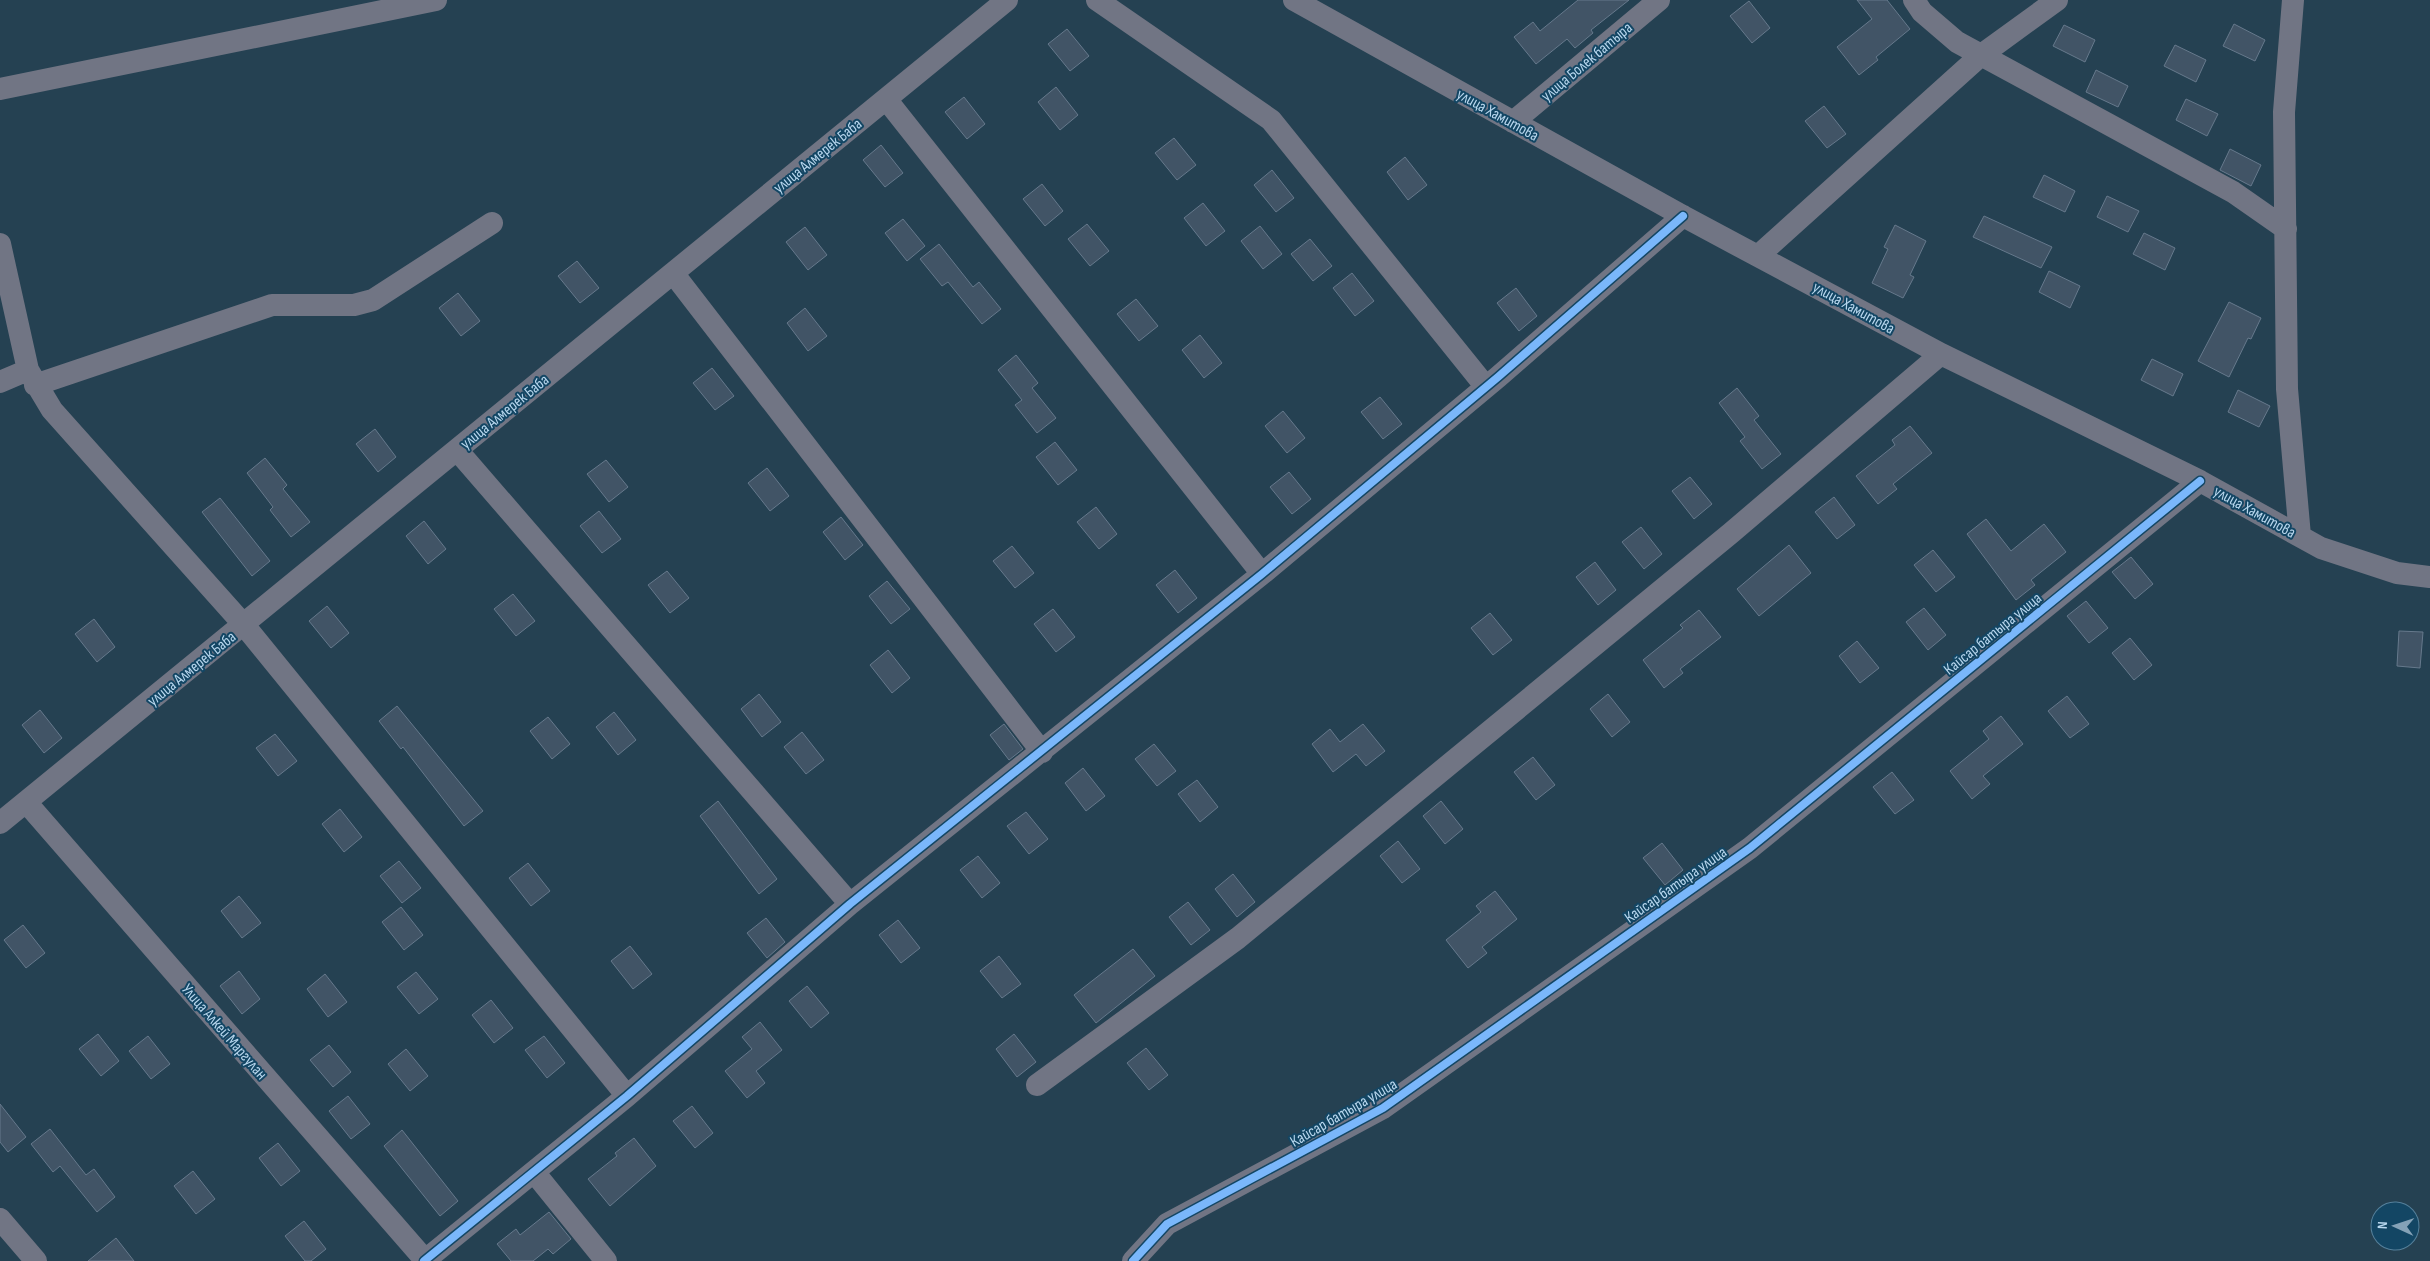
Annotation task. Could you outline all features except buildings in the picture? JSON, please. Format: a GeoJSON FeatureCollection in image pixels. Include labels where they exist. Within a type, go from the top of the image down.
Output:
{"type":"FeatureCollection","features":[{"type":"Feature","properties":{"kind":"street"},"geometry":{"type":"LineString","coordinates":[[0,89],[436,0]]}},
{"type":"Feature","properties":{"kind":"street","name":"улица Алмерек Баба"},"geometry":{"type":"LineString","coordinates":[[0,823],[1007,0]]}},
{"type":"Feature","properties":{"kind":"street"},"geometry":{"type":"LineString","coordinates":[[1097,0],[1271,120],[1486,387]]}},
{"type":"Feature","properties":{"kind":"street","name":"улица Хамитова"},"geometry":{"type":"LineString","coordinates":[[1294,0],[1683,216],[1759,254],[1940,354],[2200,481],[2321,548],[2397,573],[2430,577]]}},
{"type":"Feature","properties":{"kind":"street","name":"улица Болек батыра"},"geometry":{"type":"LineString","coordinates":[[1513,122],[1658,0]]}},
{"type":"Feature","properties":{"kind":"street"},"geometry":{"type":"LineString","coordinates":[[1914,0],[1922,12],[1957,42],[2233,192],[2286,229]]}},
{"type":"Feature","properties":{"kind":"street"},"geometry":{"type":"LineString","coordinates":[[1759,254],[1980,56],[2057,0]]}},
{"type":"Feature","properties":{"kind":"street"},"geometry":{"type":"LineString","coordinates":[[2293,0],[2284,112],[2287,389],[2300,536]]}},
{"type":"Feature","properties":{"kind":"street"},"geometry":{"type":"LineString","coordinates":[[886,99],[1262,574]]}},
{"type":"Feature","properties":{"kind":"street"},"geometry":{"type":"LineString","coordinates":[[424,1260],[627,1096],[850,904],[1262,574],[1486,387],[1683,216]]}},
{"type":"Feature","properties":{"kind":"street"},"geometry":{"type":"LineString","coordinates":[[0,382],[31,378],[272,305],[354,305],[373,300],[492,224]]}},
{"type":"Feature","properties":{"kind":"street"},"geometry":{"type":"LineString","coordinates":[[0,244],[31,378],[52,410],[244,625],[627,1096]]}},
{"type":"Feature","properties":{"kind":"street"},"geometry":{"type":"LineString","coordinates":[[673,273],[1042,752]]}},
{"type":"Feature","properties":{"kind":"street"},"geometry":{"type":"LineString","coordinates":[[1037,1085],[1238,938],[1731,534],[1940,354]]}},
{"type":"Feature","properties":{"kind":"street"},"geometry":{"type":"LineString","coordinates":[[457,450],[850,904]]}},
{"type":"Feature","properties":{"kind":"street","name":"Кайсар батыра улица"},"geometry":{"type":"LineString","coordinates":[[1133,1261],[1167,1224],[1383,1108],[1750,848],[2200,481]]}},
{"type":"Feature","properties":{"kind":"street","name":"Улица Алкей Маргулан"},"geometry":{"type":"LineString","coordinates":[[26,802],[424,1260]]}},
{"type":"Feature","properties":{"kind":"street"},"geometry":{"type":"LineString","coordinates":[[534,1172],[606,1261]]}},
{"type":"Feature","properties":{"kind":"street"},"geometry":{"type":"LineString","coordinates":[[0,1219],[36,1261]]}},
{"type":"Feature","properties":{"kind":"cycle path"},"geometry":{"type":"LineString","coordinates":[[424,1261],[627,1096],[850,904],[1262,574],[1498,377],[1683,216]]}},
{"type":"Feature","properties":{"kind":"cycle path"},"geometry":{"type":"LineString","coordinates":[[1133,1261],[1167,1224],[1383,1108],[1750,848],[2200,481]]}}]}
